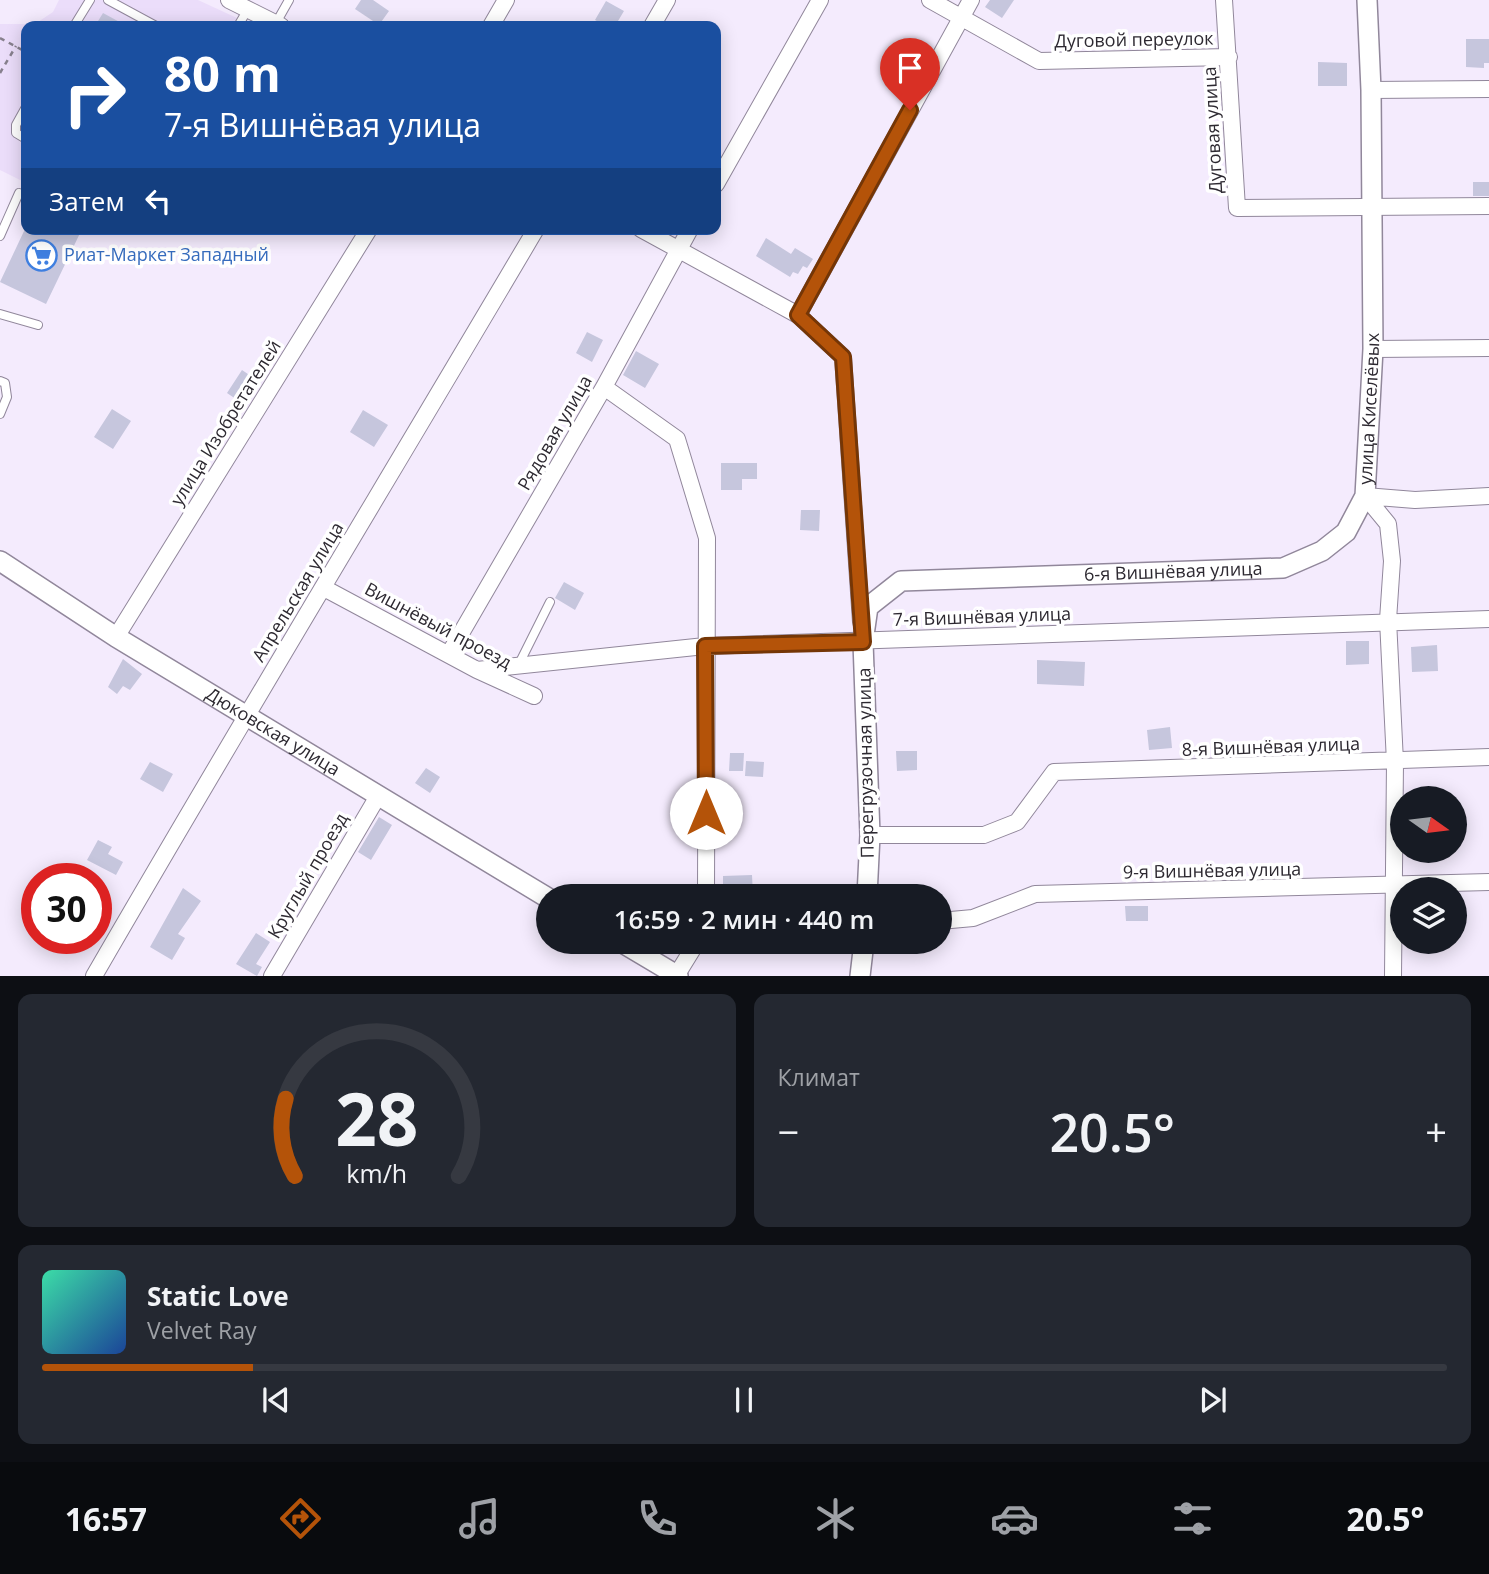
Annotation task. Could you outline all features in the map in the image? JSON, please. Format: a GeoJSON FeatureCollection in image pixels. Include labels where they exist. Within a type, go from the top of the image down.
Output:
{"type":"FeatureCollection","features":[{"type":"Feature","properties":{"kind":"street"},"geometry":{"type":"LineString","coordinates":[[229,0],[273,21]]}},
{"type":"Feature","properties":{"kind":"street"},"geometry":{"type":"LineString","coordinates":[[494,21],[506,0]]}},
{"type":"Feature","properties":{"kind":"street"},"geometry":{"type":"LineString","coordinates":[[655,21],[667,0]]}},
{"type":"Feature","properties":{"kind":"street"},"geometry":{"type":"LineString","coordinates":[[721,175],[820,0]]}},
{"type":"Feature","properties":{"kind":"street","name":"Дуговой переулок"},"geometry":{"type":"LineString","coordinates":[[930,0],[1039,61],[1228,57]]}},
{"type":"Feature","properties":{"kind":"street"},"geometry":{"type":"LineString","coordinates":[[798,315],[971,0]]}},
{"type":"Feature","properties":{"kind":"street","name":"Дуговая улица"},"geometry":{"type":"LineString","coordinates":[[1224,0],[1237,208],[1371,207]]}},
{"type":"Feature","properties":{"kind":"street","name":"улица Киселёвых"},"geometry":{"type":"LineString","coordinates":[[1367,0],[1371,90],[1373,349],[1365,496],[1388,524],[1392,561],[1388,620],[1395,762],[1394,877]]}},
{"type":"Feature","properties":{"kind":"street"},"geometry":{"type":"LineString","coordinates":[[1371,90],[1489,89]]}},
{"type":"Feature","properties":{"kind":"street"},"geometry":{"type":"LineString","coordinates":[[1371,207],[1489,206]]}},
{"type":"Feature","properties":{"kind":"street","name":"улица Изобретателей"},"geometry":{"type":"LineString","coordinates":[[117,637],[365,235]]}},
{"type":"Feature","properties":{"kind":"street","name":"Апрельская улица"},"geometry":{"type":"LineString","coordinates":[[94,975],[245,713],[324,587],[532,235]]}},
{"type":"Feature","properties":{"kind":"street","name":"Перегрузочная улица"},"geometry":{"type":"LineString","coordinates":[[652,235],[798,315],[843,357],[863,642],[870,835],[868,884]]}},
{"type":"Feature","properties":{"kind":"street","name":"Рядовая улица"},"geometry":{"type":"LineString","coordinates":[[449,654],[604,387],[687,235]]}},
{"type":"Feature","properties":{"kind":"street"},"geometry":{"type":"LineString","coordinates":[[1373,349],[1489,348]]}},
{"type":"Feature","properties":{"kind":"street"},"geometry":{"type":"LineString","coordinates":[[604,387],[677,439],[707,538],[706,884]]}},
{"type":"Feature","properties":{"kind":"street"},"geometry":{"type":"LineString","coordinates":[[1365,496],[1415,500],[1489,496]]}},
{"type":"Feature","properties":{"kind":"street","name":"6-я Вишнёвая улица"},"geometry":{"type":"LineString","coordinates":[[863,642],[868,607],[901,581],[1283,568],[1322,551],[1346,532],[1365,496]]}},
{"type":"Feature","properties":{"kind":"street","name":"Дюковская улица"},"geometry":{"type":"LineString","coordinates":[[0,561],[117,637],[536,891]]}},
{"type":"Feature","properties":{"kind":"street","name":"Вишнёвый проезд"},"geometry":{"type":"LineString","coordinates":[[324,587],[477,670],[534,696]]}},
{"type":"Feature","properties":{"kind":"street","name":"7-я Вишнёвая улица"},"geometry":{"type":"LineString","coordinates":[[477,670],[705,646],[1388,620],[1489,619]]}},
{"type":"Feature","properties":{"kind":"street","name":"8-я Вишнёвая улица"},"geometry":{"type":"LineString","coordinates":[[870,835],[984,835],[1017,822],[1055,772],[1489,757]]}},
{"type":"Feature","properties":{"kind":"street","name":"Круглый проезд"},"geometry":{"type":"LineString","coordinates":[[272,975],[378,796]]}},
{"type":"Feature","properties":{"kind":"street","name":"9-я Вишнёвая улица"},"geometry":{"type":"LineString","coordinates":[[1467,883],[1489,882]]}},
{"type":"Feature","properties":{"kind":"street","name":"9-я Вишнёвая улица"},"geometry":{"type":"LineString","coordinates":[[952,920],[973,918],[1035,894],[1390,885]]}},
{"type":"Feature","properties":{"kind":"street"},"geometry":{"type":"LineString","coordinates":[[641,954],[677,975],[690,954]]}},
{"type":"Feature","properties":{"kind":"street"},"geometry":{"type":"LineString","coordinates":[[860,975],[863,954]]}},
{"type":"Feature","properties":{"kind":"street","name":"улица Киселёвых"},"geometry":{"type":"LineString","coordinates":[[1393,954],[1393,975]]}},
{"type":"Feature","properties":{"kind":"lane"},"geometry":{"type":"LineString","coordinates":[[77,21],[90,0]]}},
{"type":"Feature","properties":{"kind":"lane"},"geometry":{"type":"LineString","coordinates":[[108,0],[147,21]]}},
{"type":"Feature","properties":{"kind":"lane"},"geometry":{"type":"LineString","coordinates":[[280,21],[289,0]]}},
{"type":"Feature","properties":{"kind":"lane"},"geometry":{"type":"LineString","coordinates":[[241,21],[248,9]]}},
{"type":"Feature","properties":{"kind":"lane"},"geometry":{"type":"LineString","coordinates":[[21,116],[16,125],[16,133],[21,136]]}},
{"type":"Feature","properties":{"kind":"lane"},"geometry":{"type":"LineString","coordinates":[[0,236],[19,193]]}},
{"type":"Feature","properties":{"kind":"lane"},"geometry":{"type":"LineString","coordinates":[[0,314],[37,325]]}},
{"type":"Feature","properties":{"kind":"lane"},"geometry":{"type":"LineString","coordinates":[[0,382],[5,383],[7,397],[0,414]]}},
{"type":"Feature","properties":{"kind":"lane"},"geometry":{"type":"LineString","coordinates":[[518,666],[550,602]]}},
{"type":"Feature","properties":{"kind":"path"},"geometry":{"type":"LineString","coordinates":[[0,38],[21,49]]}},
{"type":"Feature","properties":{"kind":"path"},"geometry":{"type":"LineString","coordinates":[[0,73],[16,46]]}},
{"type":"Feature","properties":{"kind":"shaded area"},"geometry":{"type":"Polygon","coordinates":[[[59,0],[198,0],[237,18],[236,21],[40,21],[53,12],[59,0]]]}},
{"type":"Feature","properties":{"kind":"shaded area"},"geometry":{"type":"Polygon","coordinates":[[[0,24],[21,24],[21,180],[0,170],[0,24]]]}},
{"type":"Feature","properties":{"kind":"building"},"geometry":{"type":"Polygon","coordinates":[[[361,0],[373,0],[389,11],[382,21],[373,21],[355,9],[361,0]]]}},
{"type":"Feature","properties":{"kind":"building"},"geometry":{"type":"Polygon","coordinates":[[[990,0],[1014,0],[1002,18],[985,7],[990,0]]]}},
{"type":"Feature","properties":{"kind":"building"},"geometry":{"type":"Polygon","coordinates":[[[606,1],[624,11],[618,21],[595,20],[606,1]]]}},
{"type":"Feature","properties":{"kind":"building"},"geometry":{"type":"Polygon","coordinates":[[[103,13],[118,21],[98,21],[103,13]]]}},
{"type":"Feature","properties":{"kind":"building"},"geometry":{"type":"Polygon","coordinates":[[[1466,39],[1489,39],[1489,63],[1484,63],[1484,68],[1466,67],[1466,39]]]}},
{"type":"Feature","properties":{"kind":"building"},"geometry":{"type":"Polygon","coordinates":[[[1318,62],[1347,63],[1347,86],[1318,86],[1318,62]]]}},
{"type":"Feature","properties":{"kind":"building"},"geometry":{"type":"Polygon","coordinates":[[[1473,182],[1489,182],[1489,196],[1473,196],[1473,182]]]}},
{"type":"Feature","properties":{"kind":"building","name":"Риат-Маркет Западный"},"geometry":{"type":"Polygon","coordinates":[[[22,235],[79,235],[46,304],[0,282],[22,235]]]}},
{"type":"Feature","properties":{"kind":"building"},"geometry":{"type":"Polygon","coordinates":[[[766,238],[791,254],[795,248],[813,259],[807,268],[803,266],[798,274],[793,272],[790,277],[756,256],[766,238]]]}},
{"type":"Feature","properties":{"kind":"building"},"geometry":{"type":"Polygon","coordinates":[[[587,332],[603,340],[592,362],[576,353],[587,332]]]}},
{"type":"Feature","properties":{"kind":"building"},"geometry":{"type":"Polygon","coordinates":[[[636,351],[659,364],[645,388],[623,375],[636,351]]]}},
{"type":"Feature","properties":{"kind":"building"},"geometry":{"type":"Polygon","coordinates":[[[242,370],[261,383],[246,406],[227,393],[242,370]]]}},
{"type":"Feature","properties":{"kind":"building"},"geometry":{"type":"Polygon","coordinates":[[[112,409],[131,421],[113,449],[94,437],[112,409]]]}},
{"type":"Feature","properties":{"kind":"building"},"geometry":{"type":"Polygon","coordinates":[[[363,410],[388,425],[374,447],[350,432],[363,410]]]}},
{"type":"Feature","properties":{"kind":"building"},"geometry":{"type":"Polygon","coordinates":[[[721,463],[757,463],[757,479],[742,479],[742,490],[721,490],[721,463]]]}},
{"type":"Feature","properties":{"kind":"building"},"geometry":{"type":"Polygon","coordinates":[[[801,510],[820,510],[819,531],[800,530],[801,510]]]}},
{"type":"Feature","properties":{"kind":"building"},"geometry":{"type":"Polygon","coordinates":[[[564,582],[584,593],[575,610],[555,598],[564,582]]]}},
{"type":"Feature","properties":{"kind":"building"},"geometry":{"type":"Polygon","coordinates":[[[1346,641],[1369,641],[1369,664],[1346,665],[1346,641]]]}},
{"type":"Feature","properties":{"kind":"building"},"geometry":{"type":"Polygon","coordinates":[[[1437,645],[1438,671],[1412,672],[1411,647],[1437,645]]]}},
{"type":"Feature","properties":{"kind":"building"},"geometry":{"type":"Polygon","coordinates":[[[123,659],[142,674],[130,690],[123,686],[117,694],[108,687],[123,659]]]}},
{"type":"Feature","properties":{"kind":"building"},"geometry":{"type":"Polygon","coordinates":[[[1037,660],[1085,662],[1084,686],[1037,684],[1037,660]]]}},
{"type":"Feature","properties":{"kind":"building"},"geometry":{"type":"Polygon","coordinates":[[[1170,727],[1172,748],[1149,750],[1147,730],[1170,727]]]}},
{"type":"Feature","properties":{"kind":"building"},"geometry":{"type":"Polygon","coordinates":[[[896,751],[917,751],[917,770],[897,771],[896,751]]]}},
{"type":"Feature","properties":{"kind":"building"},"geometry":{"type":"Polygon","coordinates":[[[730,753],[744,753],[743,771],[729,771],[730,753]]]}},
{"type":"Feature","properties":{"kind":"building"},"geometry":{"type":"Polygon","coordinates":[[[746,761],[764,762],[763,777],[745,776],[746,761]]]}},
{"type":"Feature","properties":{"kind":"building"},"geometry":{"type":"Polygon","coordinates":[[[150,762],[173,774],[163,792],[140,779],[150,762]]]}},
{"type":"Feature","properties":{"kind":"building"},"geometry":{"type":"Polygon","coordinates":[[[426,768],[440,777],[430,793],[415,783],[426,768]]]}},
{"type":"Feature","properties":{"kind":"building"},"geometry":{"type":"Polygon","coordinates":[[[379,817],[392,825],[371,860],[358,852],[379,817]]]}},
{"type":"Feature","properties":{"kind":"building"},"geometry":{"type":"Polygon","coordinates":[[[98,840],[112,847],[108,854],[123,862],[116,875],[112,873],[112,863],[93,863],[87,860],[98,840]]]}},
{"type":"Feature","properties":{"kind":"building"},"geometry":{"type":"Polygon","coordinates":[[[752,875],[752,884],[723,884],[723,876],[752,875]]]}},
{"type":"Feature","properties":{"kind":"building"},"geometry":{"type":"Polygon","coordinates":[[[183,888],[201,901],[178,934],[185,938],[172,960],[150,947],[183,888]]]}},
{"type":"Feature","properties":{"kind":"building"},"geometry":{"type":"Polygon","coordinates":[[[1125,906],[1148,906],[1148,921],[1126,921],[1125,906]]]}},
{"type":"Feature","properties":{"kind":"building"},"geometry":{"type":"Polygon","coordinates":[[[256,933],[270,942],[256,964],[262,967],[257,976],[236,964],[256,933]]]}},
{"type":"Feature","properties":{"kind":"place","name":"Риат-Маркет Западный"},"geometry":{"type":"Point","coordinates":[41,255]}},
{"type":"Feature","properties":{"kind":"route"},"geometry":{"type":"LineString","coordinates":[[706,813],[705,646],[863,642],[843,357],[798,315],[910,110]]}}]}
